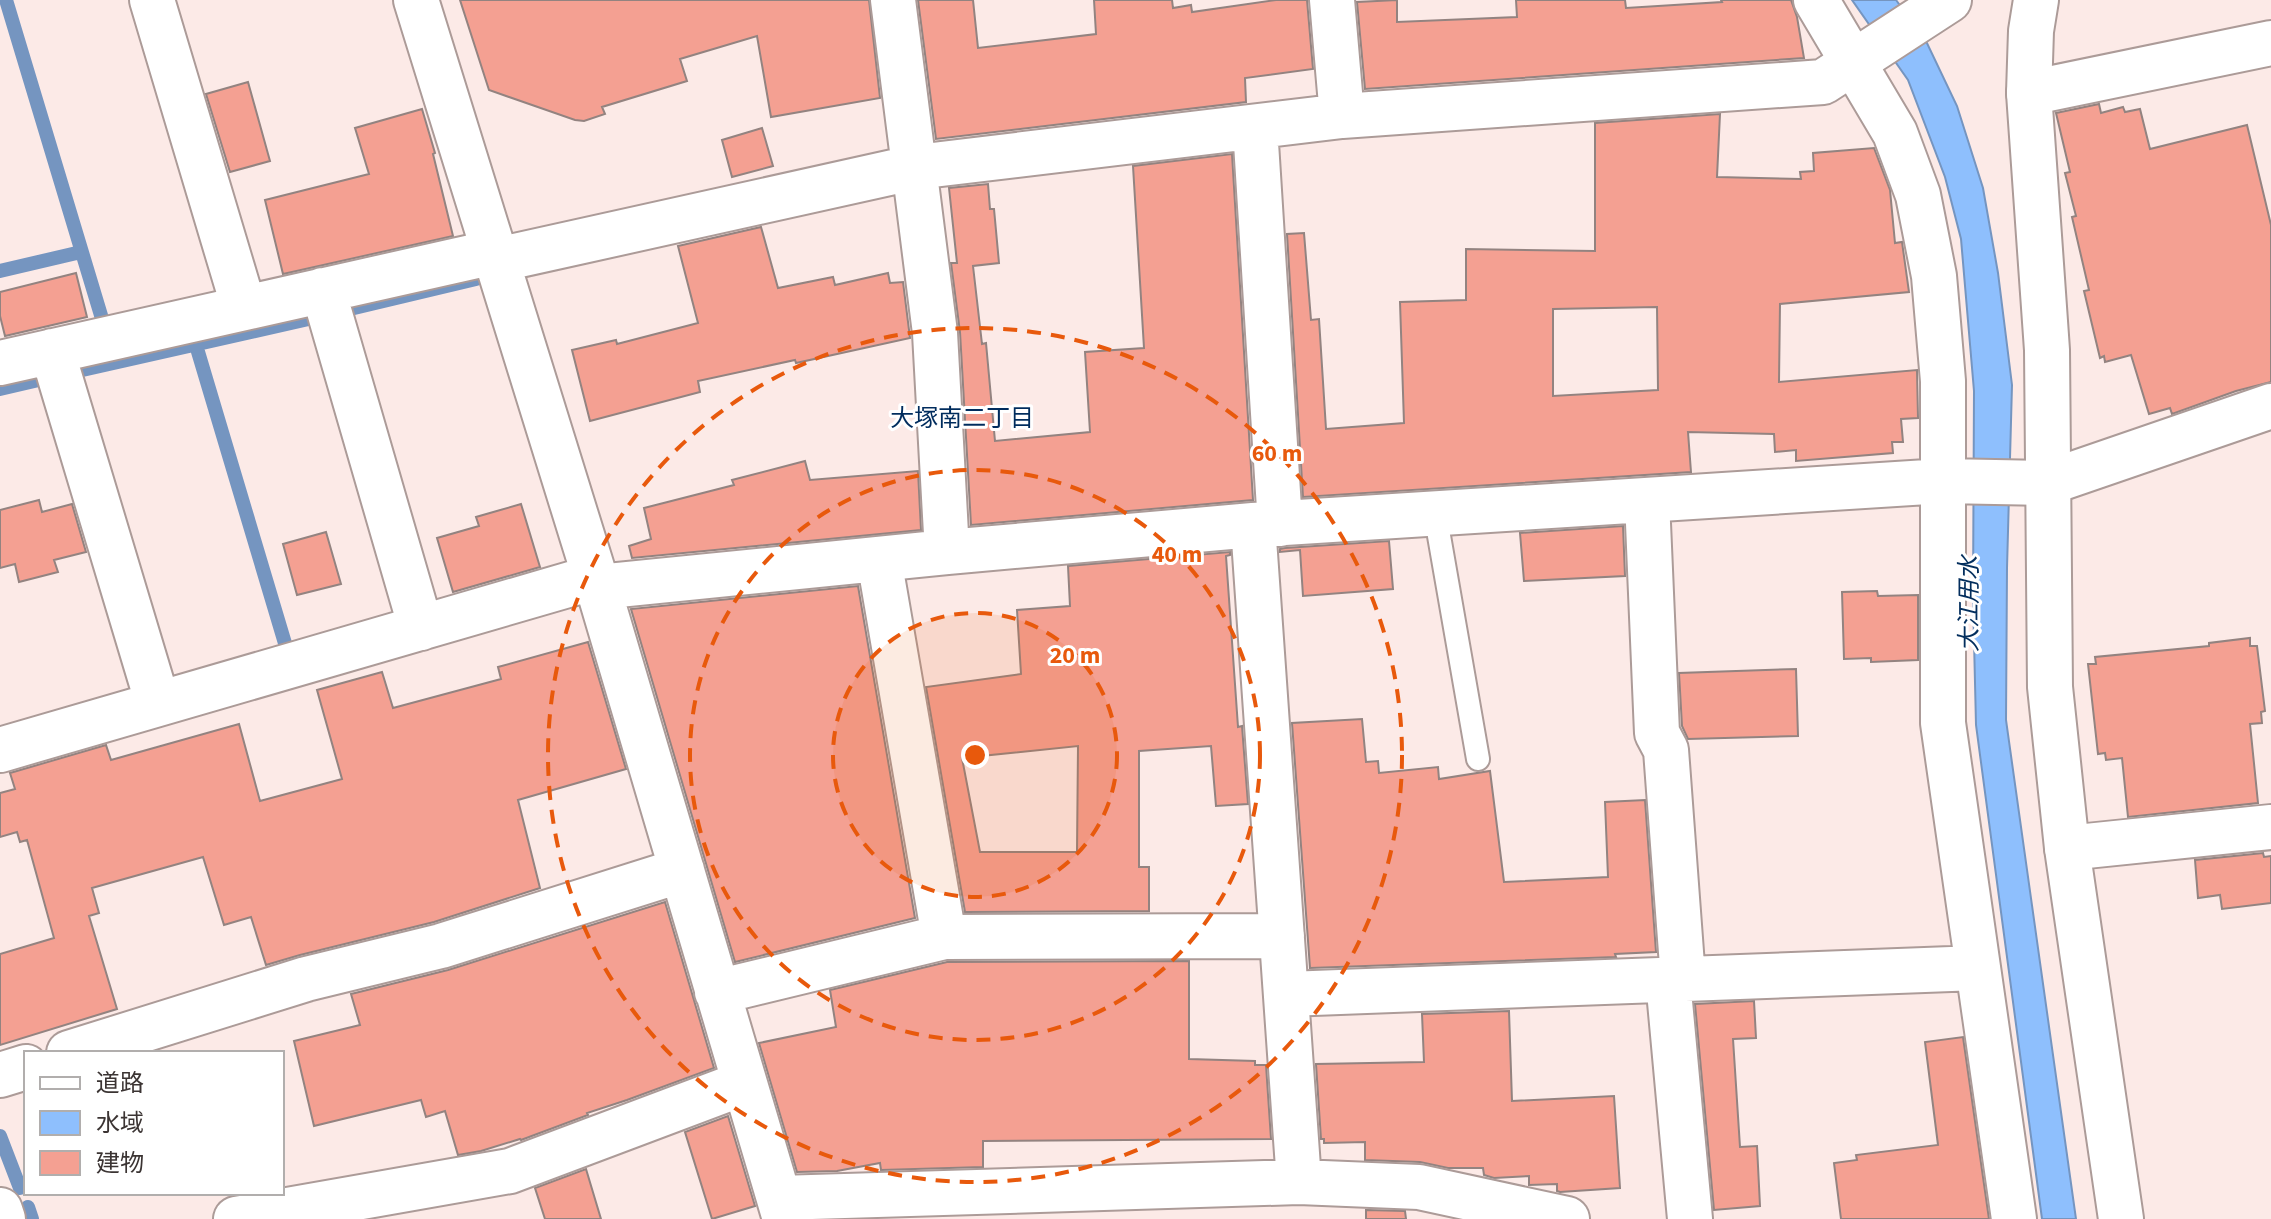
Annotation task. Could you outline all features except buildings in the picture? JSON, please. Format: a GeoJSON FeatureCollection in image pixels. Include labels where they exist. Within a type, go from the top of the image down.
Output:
{"type":"FeatureCollection","features":[{"type":"Feature","properties":{"kind":"street"},"geometry":{"type":"LineString","coordinates":[[152,0],[244,308]]}},
{"type":"Feature","properties":{"kind":"street"},"geometry":{"type":"LineString","coordinates":[[416,0],[596,582],[782,1209],[1299,1182],[1419,1187],[1567,1219]]}},
{"type":"Feature","properties":{"kind":"street"},"geometry":{"type":"LineString","coordinates":[[893,0],[935,333],[947,552]]}},
{"type":"Feature","properties":{"kind":"street"},"geometry":{"type":"LineString","coordinates":[[1332,0],[1342,116]]}},
{"type":"Feature","properties":{"kind":"street"},"geometry":{"type":"LineString","coordinates":[[1816,0],[1857,60],[1895,133],[1918,195],[1936,291],[1946,481],[1943,723],[2014,1219]]}},
{"type":"Feature","properties":{"kind":"street"},"geometry":{"type":"LineString","coordinates":[[2036,0],[2031,31],[2029,93],[2047,350],[2050,687],[2067,848],[2121,1219]]}},
{"type":"Feature","properties":{"kind":"street"},"geometry":{"type":"LineString","coordinates":[[0,363],[323,290],[916,167],[1342,116],[1823,82],[1938,7]]}},
{"type":"Feature","properties":{"kind":"street"},"geometry":{"type":"LineString","coordinates":[[2029,93],[2271,43]]}},
{"type":"Feature","properties":{"kind":"street"},"geometry":{"type":"LineString","coordinates":[[1255,127],[1282,936],[1299,1182]]}},
{"type":"Feature","properties":{"kind":"street"},"geometry":{"type":"LineString","coordinates":[[323,290],[421,628]]}},
{"type":"Feature","properties":{"kind":"street"},"geometry":{"type":"LineString","coordinates":[[52,351],[158,704]]}},
{"type":"Feature","properties":{"kind":"street"},"geometry":{"type":"LineString","coordinates":[[0,750],[421,628],[596,582],[1435,513],[1946,481],[2047,483],[2271,406]]}},
{"type":"Feature","properties":{"kind":"street"},"geometry":{"type":"LineString","coordinates":[[1647,500],[1657,733],[1666,750],[1690,1219]]}},
{"type":"Feature","properties":{"kind":"street"},"geometry":{"type":"LineString","coordinates":[[879,559],[944,937]]}},
{"type":"Feature","properties":{"kind":"street"},"geometry":{"type":"LineString","coordinates":[[2067,848],[2271,827]]}},
{"type":"Feature","properties":{"kind":"street"},"geometry":{"type":"LineString","coordinates":[[75,1051],[306,979],[441,946],[682,870]]}},
{"type":"Feature","properties":{"kind":"street"},"geometry":{"type":"LineString","coordinates":[[717,992],[944,937],[1282,936]]}},
{"type":"Feature","properties":{"kind":"street"},"geometry":{"type":"LineString","coordinates":[[1287,994],[1978,968]]}},
{"type":"Feature","properties":{"kind":"street"},"geometry":{"type":"LineString","coordinates":[[0,1075],[24,1068]]}},
{"type":"Feature","properties":{"kind":"street"},"geometry":{"type":"LineString","coordinates":[[236,1219],[510,1171],[744,1083]]}},
{"type":"Feature","properties":{"kind":"street"},"geometry":{"type":"LineString","coordinates":[[0,1210],[3,1219]]}},
{"type":"Feature","properties":{"kind":"lane"},"geometry":{"type":"LineString","coordinates":[[1435,513],[1478,759]]}},
{"type":"Feature","properties":{"kind":"water"},"geometry":{"type":"Polygon","coordinates":[[[1852,0],[1896,0],[1926,41],[1957,106],[1983,188],[1998,273],[2012,385],[2006,720],[2076,1219],[2042,1219],[1976,725],[1974,391],[1961,239],[1945,177],[1908,80],[1852,0]]]}},
{"type":"Feature","properties":{"kind":"waterway"},"geometry":{"type":"LineString","coordinates":[[6,0],[103,322]]}},
{"type":"Feature","properties":{"kind":"waterway"},"geometry":{"type":"LineString","coordinates":[[0,271],[81,252]]}},
{"type":"Feature","properties":{"kind":"waterway"},"geometry":{"type":"LineString","coordinates":[[350,309],[476,279]]}},
{"type":"Feature","properties":{"kind":"waterway"},"geometry":{"type":"LineString","coordinates":[[78,371],[313,318]]}},
{"type":"Feature","properties":{"kind":"waterway"},"geometry":{"type":"LineString","coordinates":[[196,345],[287,650]]}},
{"type":"Feature","properties":{"kind":"waterway"},"geometry":{"type":"LineString","coordinates":[[0,389],[43,379]]}},
{"type":"Feature","properties":{"kind":"waterway"},"geometry":{"type":"LineString","coordinates":[[0,1136],[20,1188]]}},
{"type":"Feature","properties":{"kind":"waterway"},"geometry":{"type":"LineString","coordinates":[[28,1207],[32,1219]]}},
{"type":"Feature","properties":{"kind":"district","name":"大塚南二丁目"},"geometry":{"type":"Point","coordinates":[962,418]}},
{"type":"Feature","properties":{"kind":"water label","name":"大江用水"},"geometry":{"type":"Point","coordinates":[1969,604]}}]}
